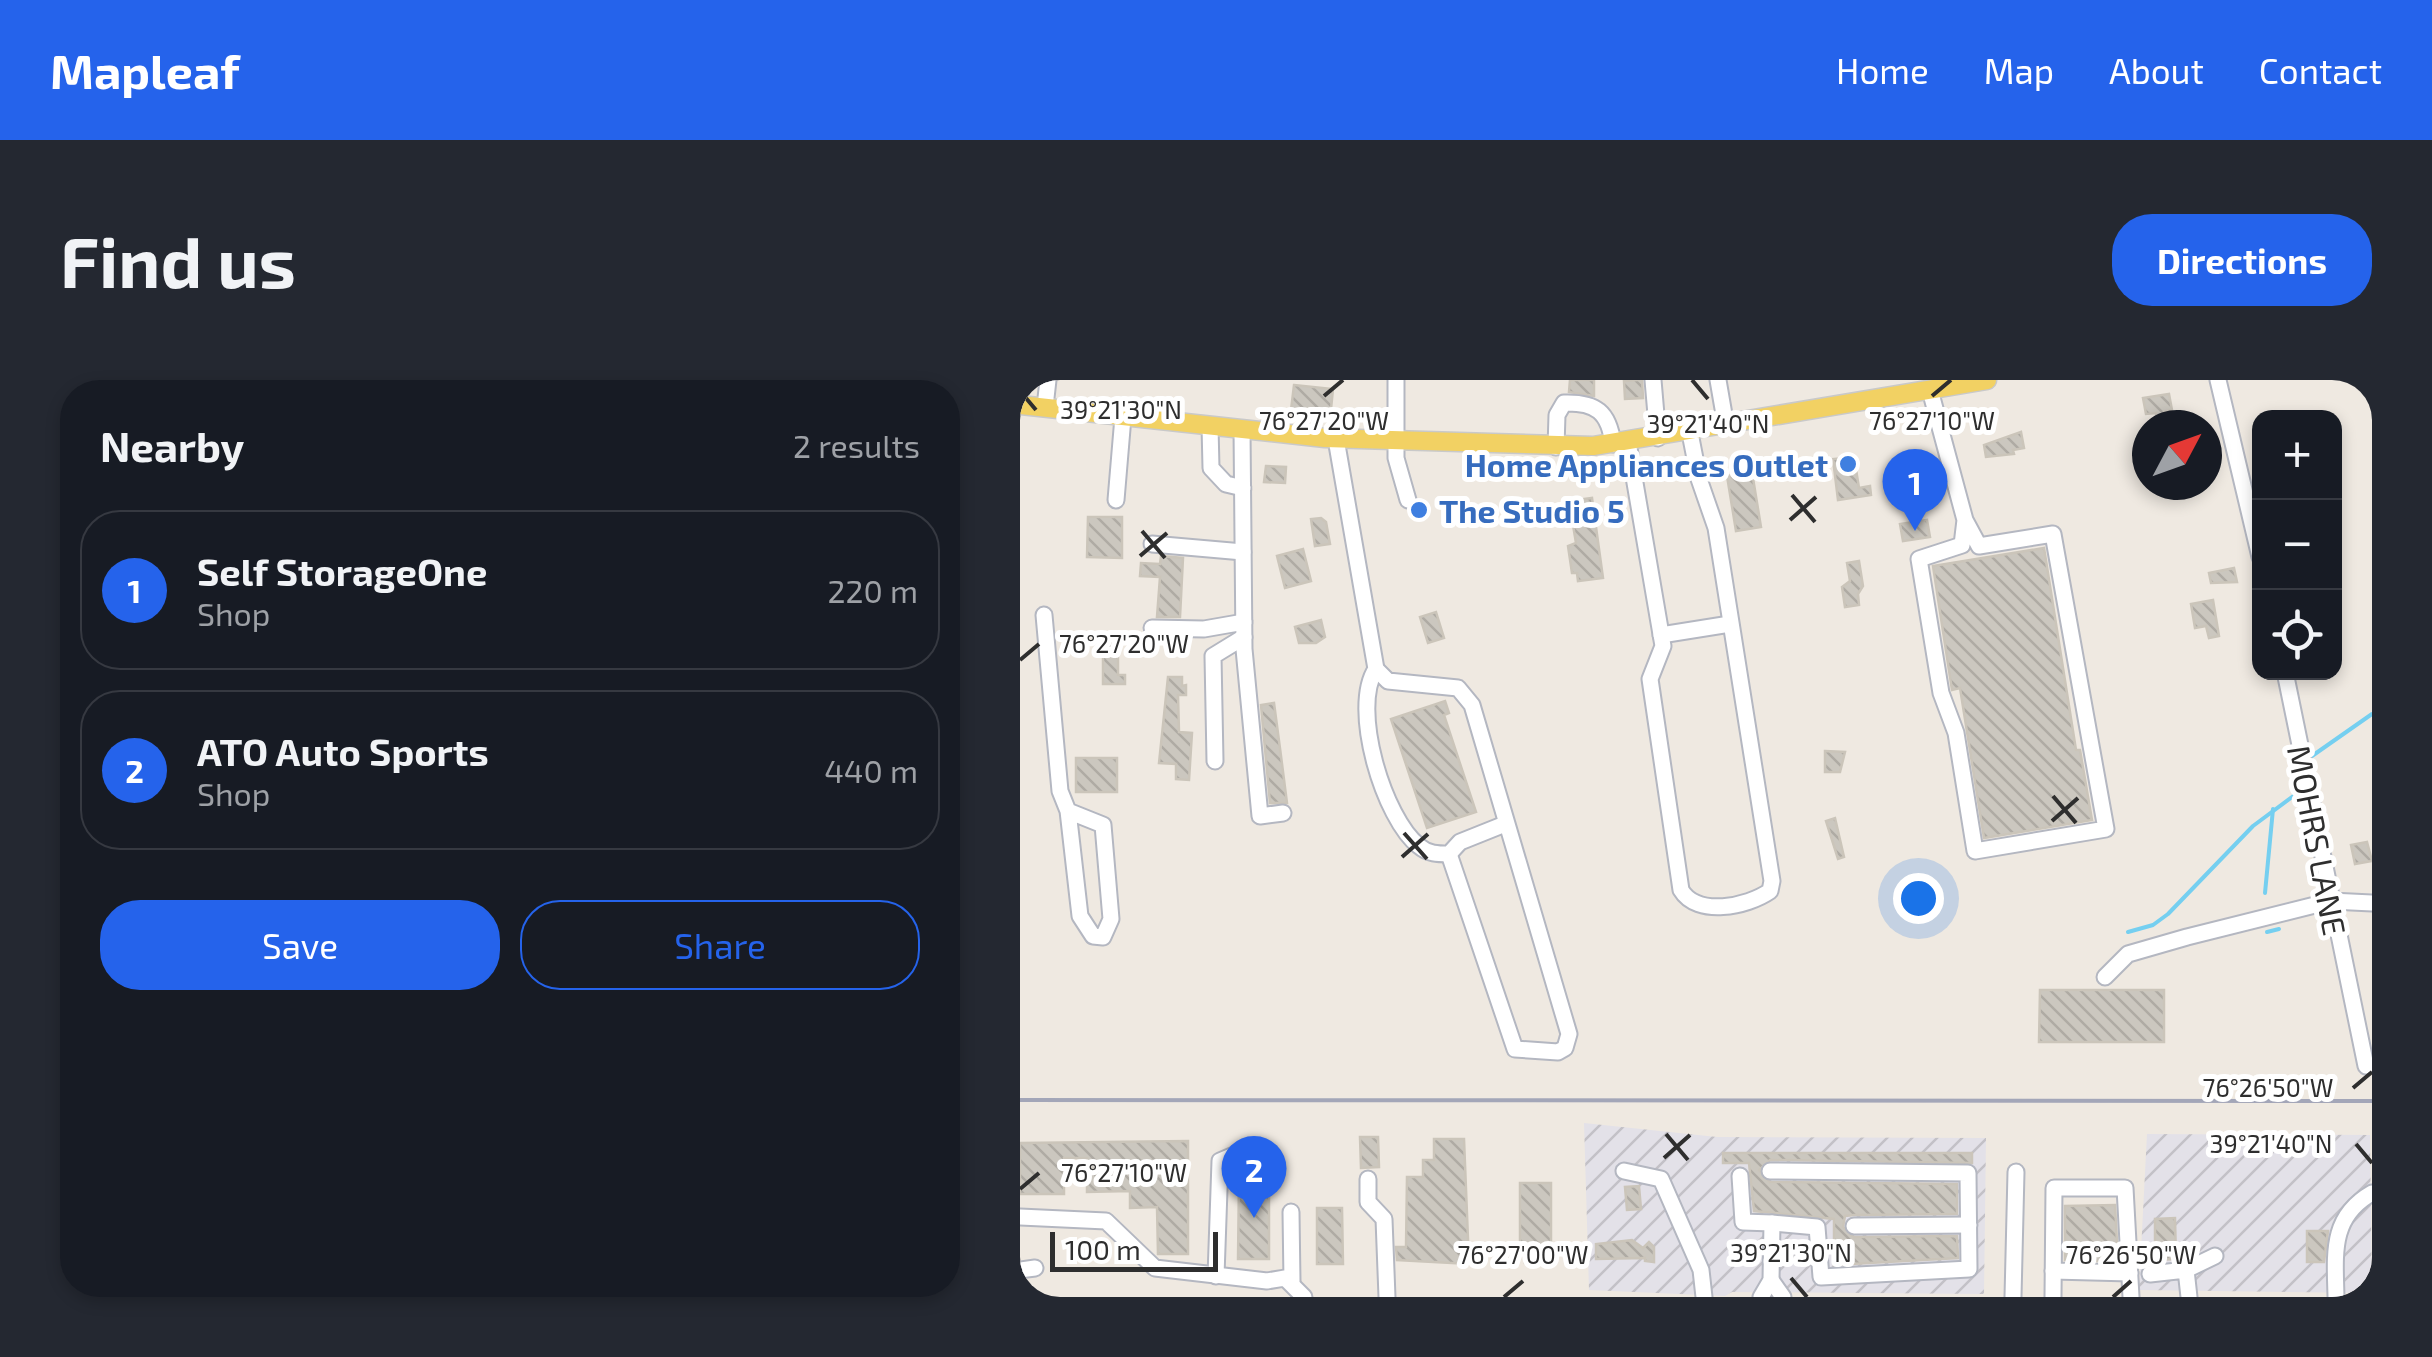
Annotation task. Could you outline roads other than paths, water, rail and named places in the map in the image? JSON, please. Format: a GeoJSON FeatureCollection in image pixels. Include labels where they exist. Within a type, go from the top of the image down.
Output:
{"type":"FeatureCollection","features":[{"type":"Feature","properties":{"kind":"main road"},"geometry":{"type":"LineString","coordinates":[[1020,405],[1336,438],[1556,447],[1658,438],[1930,390],[1951,383],[1987,380]]}},
{"type":"Feature","properties":{"kind":"street"},"geometry":{"type":"LineString","coordinates":[[1045,406],[1048,380]]}},
{"type":"Feature","properties":{"kind":"street"},"geometry":{"type":"LineString","coordinates":[[1396,380],[1396,458],[1408,500]]}},
{"type":"Feature","properties":{"kind":"street"},"geometry":{"type":"LineString","coordinates":[[1653,380],[1658,438]]}},
{"type":"Feature","properties":{"kind":"street"},"geometry":{"type":"LineString","coordinates":[[1718,380],[1726,426]]}},
{"type":"Feature","properties":{"kind":"street"},"geometry":{"type":"LineString","coordinates":[[2218,380],[2252,522]]}},
{"type":"Feature","properties":{"kind":"street"},"geometry":{"type":"LineString","coordinates":[[1930,390],[1965,520],[1979,546],[2053,534],[2106,829],[1975,851],[1956,733],[1940,692],[1919,559],[1962,545],[1965,520]]}},
{"type":"Feature","properties":{"kind":"street"},"geometry":{"type":"LineString","coordinates":[[1556,447],[1557,415],[1564,403],[1582,403],[1601,411],[1620,443],[1663,646],[1650,679],[1681,890],[1688,903],[1701,908],[1760,898],[1770,892],[1772,881],[1716,528],[1699,479],[1690,432]]}},
{"type":"Feature","properties":{"kind":"street"},"geometry":{"type":"LineString","coordinates":[[1116,500],[1123,417]]}},
{"type":"Feature","properties":{"kind":"street"},"geometry":{"type":"LineString","coordinates":[[1210,426],[1211,468],[1226,484],[1243,488]]}},
{"type":"Feature","properties":{"kind":"street"},"geometry":{"type":"LineString","coordinates":[[1242,430],[1244,636],[1260,816],[1283,813]]}},
{"type":"Feature","properties":{"kind":"street"},"geometry":{"type":"LineString","coordinates":[[1336,438],[1376,670],[1366,700],[1367,732],[1400,826],[1430,854],[1449,854],[1460,842],[1507,829]]}},
{"type":"Feature","properties":{"kind":"street"},"geometry":{"type":"LineString","coordinates":[[1152,544],[1243,552]]}},
{"type":"Feature","properties":{"kind":"street"},"geometry":{"type":"LineString","coordinates":[[1044,615],[1060,791],[1068,811],[1080,916],[1093,936],[1102,937],[1111,919],[1103,824],[1068,811]]}},
{"type":"Feature","properties":{"kind":"street"},"geometry":{"type":"LineString","coordinates":[[1661,635],[1730,624]]}},
{"type":"Feature","properties":{"kind":"street"},"geometry":{"type":"LineString","coordinates":[[1152,628],[1204,629],[1244,636]]}},
{"type":"Feature","properties":{"kind":"street"},"geometry":{"type":"LineString","coordinates":[[1215,761],[1213,656],[1244,636]]}},
{"type":"Feature","properties":{"kind":"street"},"geometry":{"type":"LineString","coordinates":[[1376,670],[1388,681],[1452,686],[1464,692],[1472,705],[1569,1034],[1569,1043],[1558,1052],[1515,1049],[1449,854]]}},
{"type":"Feature","properties":{"kind":"street","name":"MOHRS LANE"},"geometry":{"type":"LineString","coordinates":[[2286,680],[2366,1066]]}},
{"type":"Feature","properties":{"kind":"street"},"geometry":{"type":"LineString","coordinates":[[2105,977],[2128,954],[2331,901],[2372,903]]}},
{"type":"Feature","properties":{"kind":"street"},"geometry":{"type":"LineString","coordinates":[[1216,1276],[1220,1161],[1241,1152],[1255,1155]]}},
{"type":"Feature","properties":{"kind":"street"},"geometry":{"type":"LineString","coordinates":[[1740,1176],[1743,1222],[1817,1227],[1821,1277],[1970,1269],[1968,1173],[1770,1170]]}},
{"type":"Feature","properties":{"kind":"street"},"geometry":{"type":"LineString","coordinates":[[1624,1171],[1661,1179],[1702,1270],[1704,1297]]}},
{"type":"Feature","properties":{"kind":"street"},"geometry":{"type":"LineString","coordinates":[[2013,1297],[2016,1172]]}},
{"type":"Feature","properties":{"kind":"street"},"geometry":{"type":"LineString","coordinates":[[1368,1179],[1368,1202],[1384,1219],[1387,1297]]}},
{"type":"Feature","properties":{"kind":"street"},"geometry":{"type":"LineString","coordinates":[[2053,1297],[2054,1188],[2125,1188],[2131,1297]]}},
{"type":"Feature","properties":{"kind":"street"},"geometry":{"type":"LineString","coordinates":[[2336,1297],[2336,1233],[2353,1205],[2372,1193]]}},
{"type":"Feature","properties":{"kind":"street"},"geometry":{"type":"LineString","coordinates":[[1291,1212],[1292,1281],[1304,1297]]}},
{"type":"Feature","properties":{"kind":"street"},"geometry":{"type":"LineString","coordinates":[[1020,1218],[1106,1220],[1155,1268],[1292,1281]]}},
{"type":"Feature","properties":{"kind":"street"},"geometry":{"type":"LineString","coordinates":[[1762,1297],[1771,1280],[1772,1223]]}},
{"type":"Feature","properties":{"kind":"street"},"geometry":{"type":"LineString","coordinates":[[1854,1226],[1969,1225]]}},
{"type":"Feature","properties":{"kind":"street"},"geometry":{"type":"LineString","coordinates":[[2150,1274],[2186,1270],[2215,1256]]}},
{"type":"Feature","properties":{"kind":"street"},"geometry":{"type":"LineString","coordinates":[[2186,1270],[2188,1297]]}},
{"type":"Feature","properties":{"kind":"street"},"geometry":{"type":"LineString","coordinates":[[2053,1271],[2130,1273]]}},
{"type":"Feature","properties":{"kind":"street"},"geometry":{"type":"LineString","coordinates":[[1250,1297],[1267,1280]]}},
{"type":"Feature","properties":{"kind":"street"},"geometry":{"type":"LineString","coordinates":[[1771,1280],[1782,1297]]}},
{"type":"Feature","properties":{"kind":"waterway"},"geometry":{"type":"LineString","coordinates":[[2312,756],[2372,714]]}},
{"type":"Feature","properties":{"kind":"waterway"},"geometry":{"type":"LineString","coordinates":[[2128,932],[2153,925],[2168,914],[2253,826],[2300,791]]}},
{"type":"Feature","properties":{"kind":"waterway"},"geometry":{"type":"LineString","coordinates":[[2265,893],[2273,809]]}},
{"type":"Feature","properties":{"kind":"waterway"},"geometry":{"type":"LineString","coordinates":[[2267,932],[2279,929]]}},
{"type":"Feature","properties":{"kind":"railway"},"geometry":{"type":"LineString","coordinates":[[1020,1100],[2372,1101]]}},
{"type":"Feature","properties":{"kind":"place","name":"Home Appliances Outlet"},"geometry":{"type":"Point","coordinates":[1848,464]}},
{"type":"Feature","properties":{"kind":"place","name":"The Studio 5"},"geometry":{"type":"Point","coordinates":[1419,510]}},
{"type":"Feature","properties":{"kind":"place","name":"Self StorageOne"},"geometry":{"type":"Point","coordinates":[1915,531]}},
{"type":"Feature","properties":{"kind":"place","name":"ATO Auto Sports"},"geometry":{"type":"Point","coordinates":[1254,1218]}}]}
